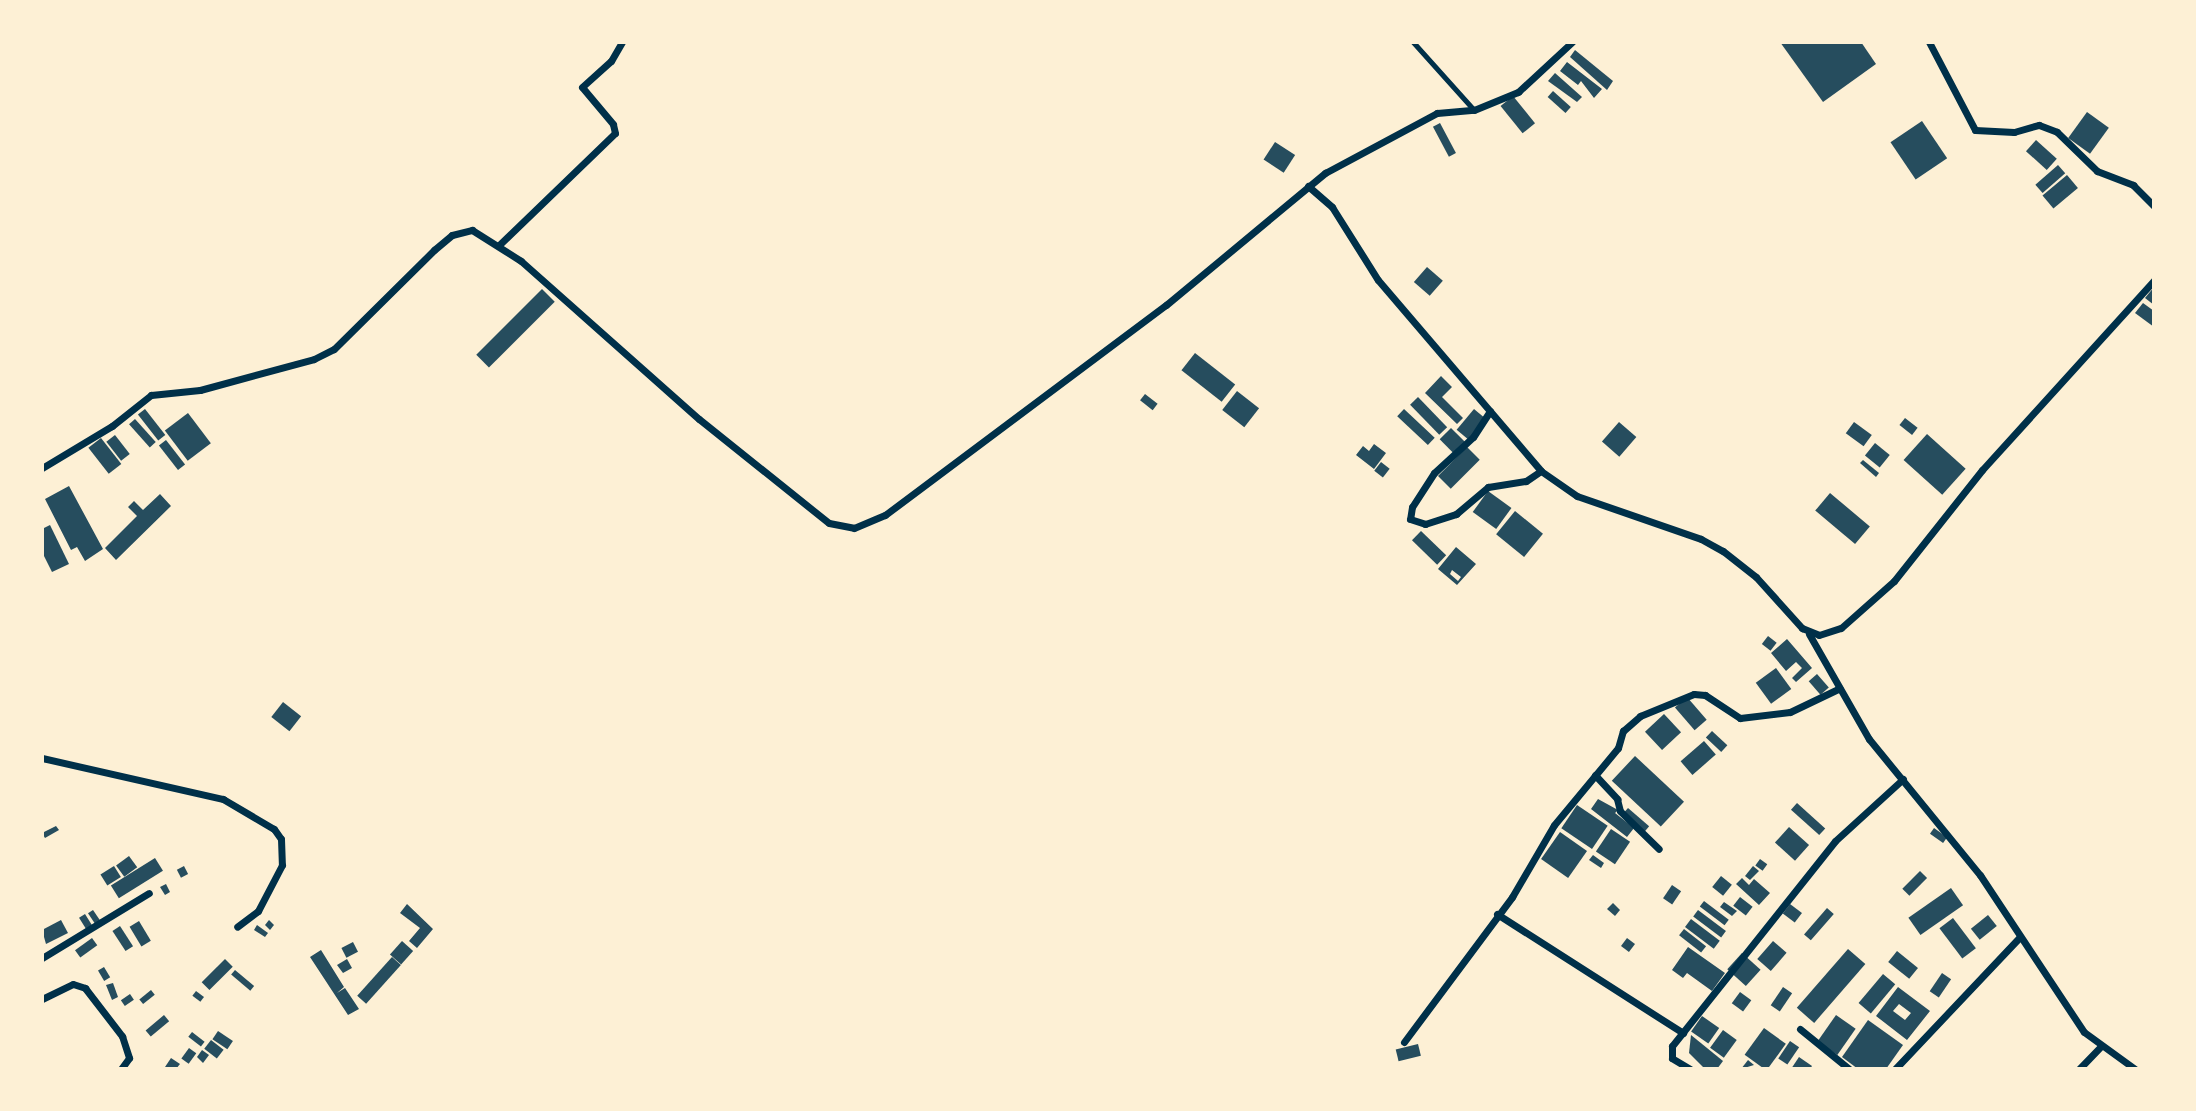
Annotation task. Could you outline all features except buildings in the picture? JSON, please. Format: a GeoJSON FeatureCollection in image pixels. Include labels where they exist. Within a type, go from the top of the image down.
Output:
{"type":"FeatureCollection","features":[{"type":"Feature","properties":{"kind":"street"},"geometry":{"type":"LineString","coordinates":[[499,245],[615,133],[613,124],[582,87],[611,61],[622,42]]}},
{"type":"Feature","properties":{"kind":"street"},"geometry":{"type":"LineString","coordinates":[[42,468],[112,426],[151,395],[200,390],[314,359],[334,349],[452,236],[472,230],[499,245],[699,419],[829,523],[854,528],[885,515],[1166,305],[1308,186],[1437,113],[1474,110],[1518,92],[1572,42]]}},
{"type":"Feature","properties":{"kind":"street"},"geometry":{"type":"LineString","coordinates":[[1928,42],[1975,130],[2014,132],[2039,125],[2073,144],[2096,172],[2133,185],[2154,206]]}},
{"type":"Feature","properties":{"kind":"street"},"geometry":{"type":"LineString","coordinates":[[1308,186],[1332,207],[1378,280],[1541,471],[1577,496],[1701,539],[1723,551],[1756,577],[1809,634],[1869,739],[1980,874],[2084,1032],[2100,1047],[2135,1069]]}},
{"type":"Feature","properties":{"kind":"street"},"geometry":{"type":"LineString","coordinates":[[1809,634],[1827,634],[1841,628],[1895,581],[1982,470],[2154,281]]}},
{"type":"Feature","properties":{"kind":"street"},"geometry":{"type":"LineString","coordinates":[[1490,411],[1473,437],[1434,473],[1412,507],[1410,519],[1425,524],[1456,514],[1488,487],[1526,481],[1541,471]]}},
{"type":"Feature","properties":{"kind":"street"},"geometry":{"type":"LineString","coordinates":[[1404,1042],[1497,914],[1553,825],[1618,748],[1623,731],[1640,716],[1681,697],[1705,695],[1740,719],[1803,709],[1840,688]]}},
{"type":"Feature","properties":{"kind":"street"},"geometry":{"type":"LineString","coordinates":[[42,758],[223,799],[274,829],[281,839],[282,865],[258,911],[237,927]]}},
{"type":"Feature","properties":{"kind":"street"},"geometry":{"type":"LineString","coordinates":[[1595,775],[1617,799],[1620,811],[1659,849]]}},
{"type":"Feature","properties":{"kind":"street"},"geometry":{"type":"LineString","coordinates":[[1690,1069],[1669,1052],[1683,1032],[1835,841],[1903,779]]}},
{"type":"Feature","properties":{"kind":"street"},"geometry":{"type":"LineString","coordinates":[[42,958],[149,893]]}},
{"type":"Feature","properties":{"kind":"street"},"geometry":{"type":"LineString","coordinates":[[1497,914],[1683,1032]]}},
{"type":"Feature","properties":{"kind":"street"},"geometry":{"type":"LineString","coordinates":[[1895,1069],[2020,936]]}},
{"type":"Feature","properties":{"kind":"street"},"geometry":{"type":"LineString","coordinates":[[42,999],[73,984],[85,988],[122,1036],[130,1058],[121,1069]]}},
{"type":"Feature","properties":{"kind":"street"},"geometry":{"type":"LineString","coordinates":[[1800,1029],[1849,1069]]}},
{"type":"Feature","properties":{"kind":"street"},"geometry":{"type":"LineString","coordinates":[[2079,1069],[2100,1047]]}},
{"type":"Feature","properties":{"kind":"lane"},"geometry":{"type":"LineString","coordinates":[[1413,42],[1474,110]]}}]}
